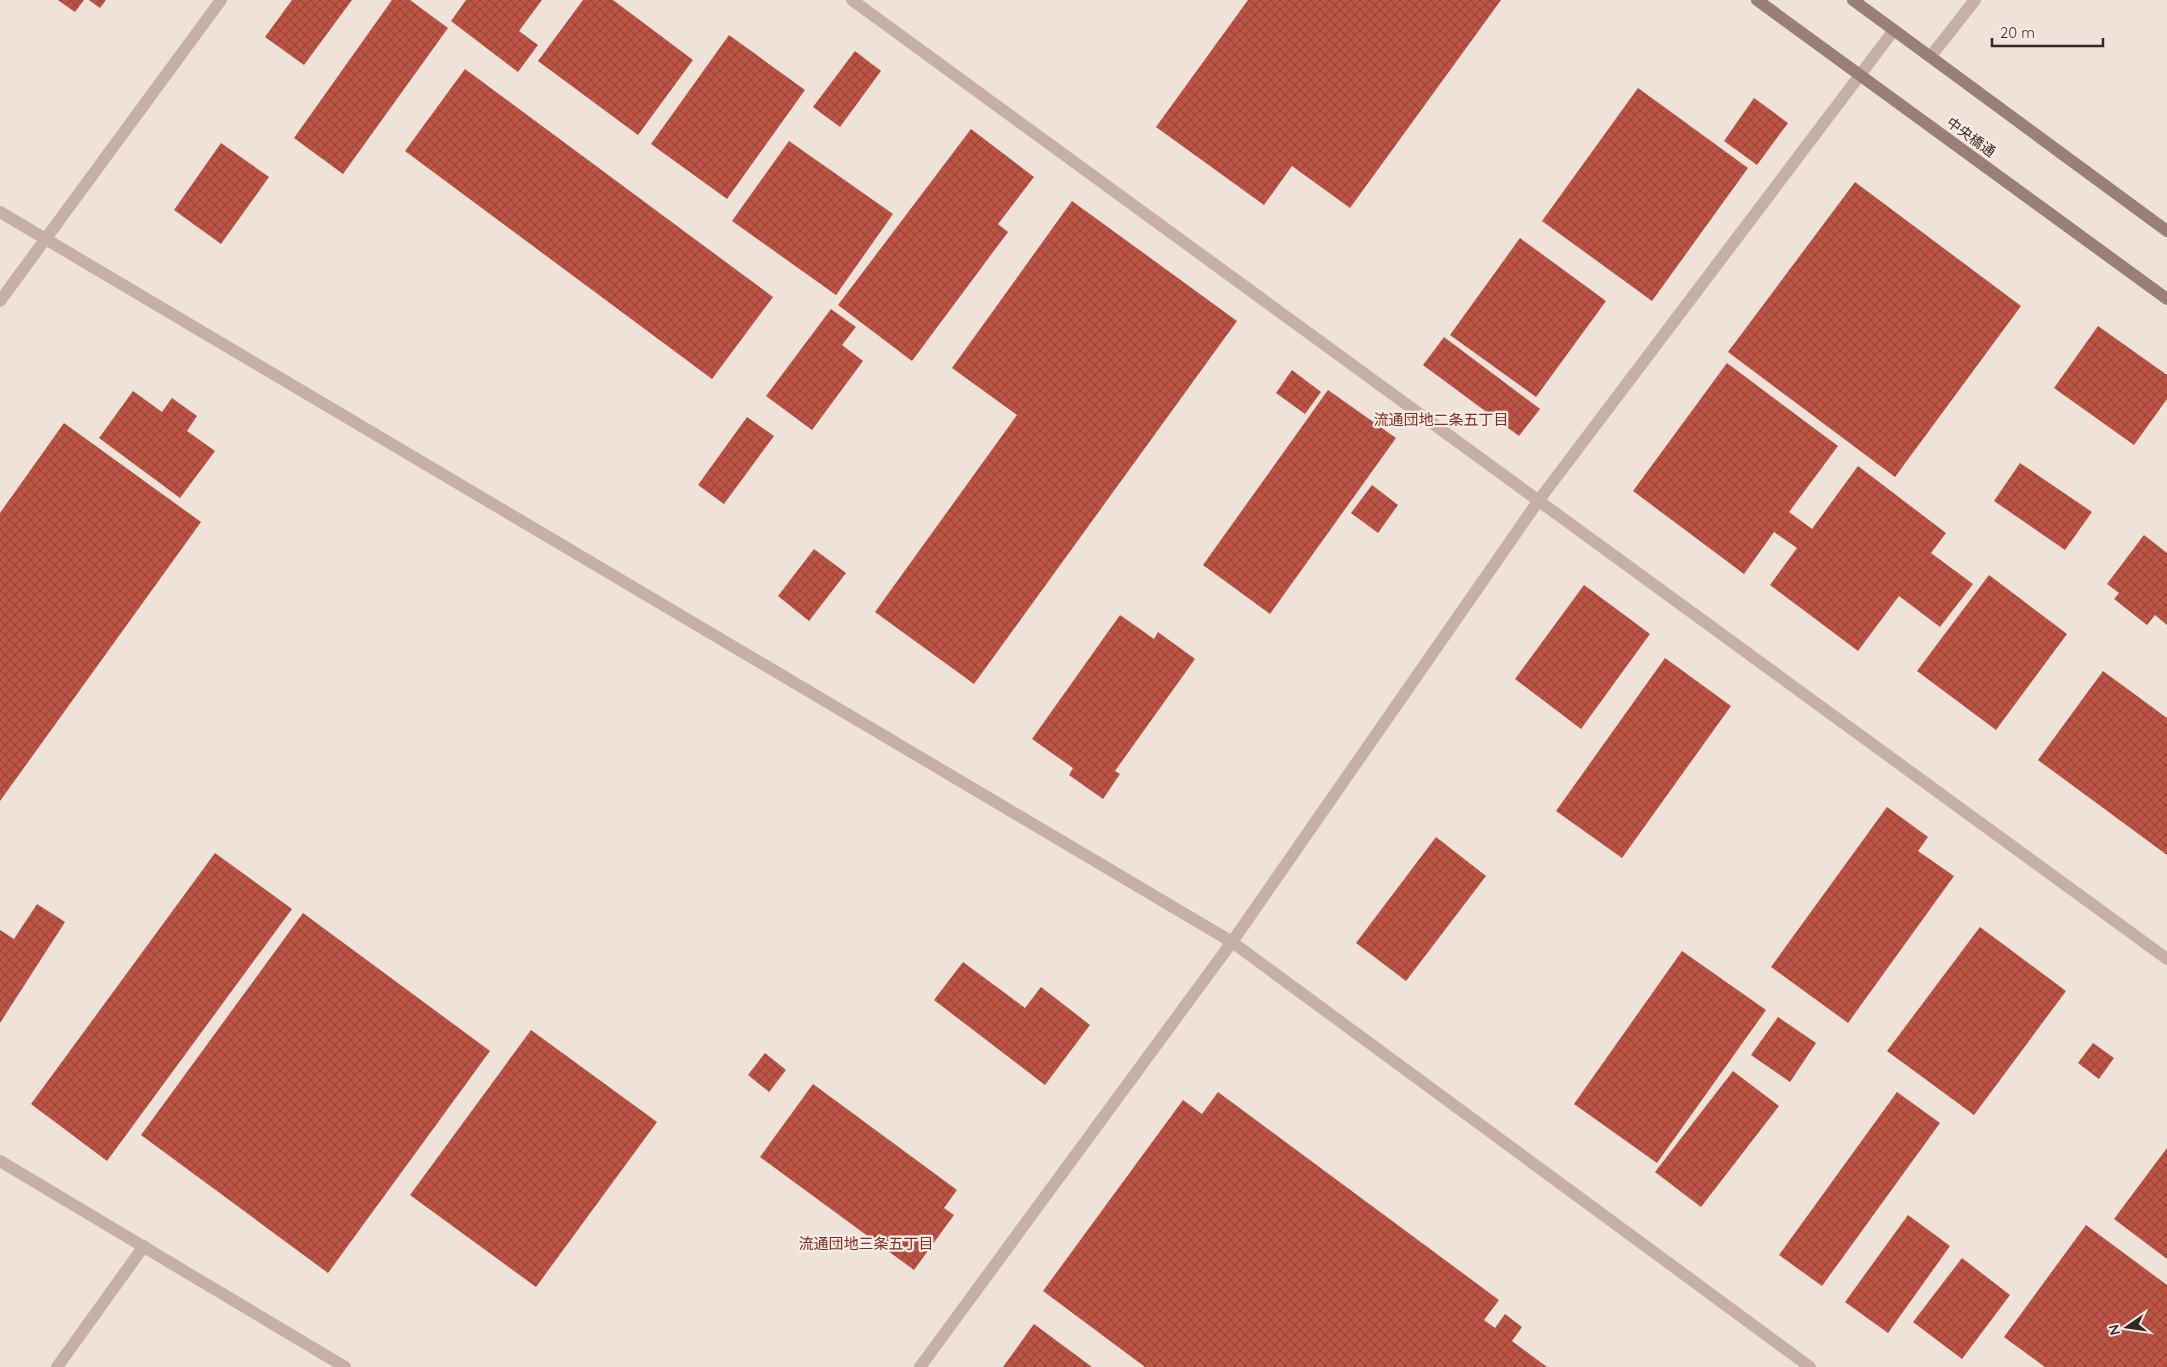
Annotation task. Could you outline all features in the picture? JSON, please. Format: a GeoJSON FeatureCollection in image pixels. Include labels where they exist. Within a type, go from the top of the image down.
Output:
{"type":"FeatureCollection","features":[{"type":"Feature","properties":{"kind":"main road","name":"中央橋通"},"geometry":{"type":"LineString","coordinates":[[1757,0],[2167,299]]}},
{"type":"Feature","properties":{"kind":"main road"},"geometry":{"type":"LineString","coordinates":[[1853,0],[2167,231]]}},
{"type":"Feature","properties":{"kind":"street"},"geometry":{"type":"LineString","coordinates":[[0,301],[221,0]]}},
{"type":"Feature","properties":{"kind":"street"},"geometry":{"type":"LineString","coordinates":[[852,0],[2167,959]]}},
{"type":"Feature","properties":{"kind":"street"},"geometry":{"type":"LineString","coordinates":[[1931,56],[1975,0]]}},
{"type":"Feature","properties":{"kind":"street"},"geometry":{"type":"LineString","coordinates":[[920,1367],[1232,942],[1539,500],[1894,30]]}},
{"type":"Feature","properties":{"kind":"street"},"geometry":{"type":"LineString","coordinates":[[0,212],[1232,942],[1810,1367]]}},
{"type":"Feature","properties":{"kind":"street"},"geometry":{"type":"LineString","coordinates":[[0,1162],[345,1367]]}},
{"type":"Feature","properties":{"kind":"street"},"geometry":{"type":"LineString","coordinates":[[57,1367],[144,1246]]}},
{"type":"Feature","properties":{"kind":"building"},"geometry":{"type":"Polygon","coordinates":[[[58,0],[84,0],[75,12],[58,0]]]}},
{"type":"Feature","properties":{"kind":"building"},"geometry":{"type":"Polygon","coordinates":[[[89,0],[106,0],[100,8],[89,0]]]}},
{"type":"Feature","properties":{"kind":"building"},"geometry":{"type":"Polygon","coordinates":[[[292,0],[352,0],[304,65],[265,37],[292,0]]]}},
{"type":"Feature","properties":{"kind":"building"},"geometry":{"type":"Polygon","coordinates":[[[392,0],[410,0],[448,28],[343,174],[294,138],[392,0]]]}},
{"type":"Feature","properties":{"kind":"building"},"geometry":{"type":"Polygon","coordinates":[[[466,0],[542,0],[519,31],[538,45],[518,72],[451,21],[466,0]]]}},
{"type":"Feature","properties":{"kind":"building"},"geometry":{"type":"Polygon","coordinates":[[[583,0],[613,0],[693,60],[638,135],[538,61],[583,0]]]}},
{"type":"Feature","properties":{"kind":"building"},"geometry":{"type":"Polygon","coordinates":[[[1248,0],[1501,0],[1350,208],[1292,166],[1264,205],[1156,127],[1248,0]]]}},
{"type":"Feature","properties":{"kind":"building"},"geometry":{"type":"Polygon","coordinates":[[[729,35],[805,90],[727,199],[651,144],[729,35]]]}},
{"type":"Feature","properties":{"kind":"building"},"geometry":{"type":"Polygon","coordinates":[[[855,51],[881,71],[840,127],[813,107],[855,51]]]}},
{"type":"Feature","properties":{"kind":"building"},"geometry":{"type":"Polygon","coordinates":[[[465,69],[773,297],[712,379],[405,151],[465,69]]]}},
{"type":"Feature","properties":{"kind":"building"},"geometry":{"type":"Polygon","coordinates":[[[1638,88],[1748,168],[1652,301],[1542,221],[1638,88]]]}},
{"type":"Feature","properties":{"kind":"building"},"geometry":{"type":"Polygon","coordinates":[[[1754,98],[1788,123],[1757,165],[1724,141],[1754,98]]]}},
{"type":"Feature","properties":{"kind":"building"},"geometry":{"type":"Polygon","coordinates":[[[971,129],[1034,177],[998,224],[1008,232],[912,361],[838,305],[971,129]]]}},
{"type":"Feature","properties":{"kind":"building"},"geometry":{"type":"Polygon","coordinates":[[[789,141],[893,214],[836,295],[732,221],[789,141]]]}},
{"type":"Feature","properties":{"kind":"building"},"geometry":{"type":"Polygon","coordinates":[[[221,143],[269,177],[221,244],[174,210],[221,143]]]}},
{"type":"Feature","properties":{"kind":"building"},"geometry":{"type":"Polygon","coordinates":[[[1855,182],[2021,306],[1895,477],[1728,352],[1855,182]]]}},
{"type":"Feature","properties":{"kind":"building"},"geometry":{"type":"Polygon","coordinates":[[[1072,201],[1237,321],[974,684],[875,612],[1017,415],[952,368],[1072,201]]]}},
{"type":"Feature","properties":{"kind":"building"},"geometry":{"type":"Polygon","coordinates":[[[1520,238],[1606,301],[1536,397],[1450,335],[1520,238]]]}},
{"type":"Feature","properties":{"kind":"building"},"geometry":{"type":"Polygon","coordinates":[[[831,309],[856,327],[842,345],[863,361],[812,430],[766,396],[831,309]]]}},
{"type":"Feature","properties":{"kind":"building"},"geometry":{"type":"Polygon","coordinates":[[[2098,326],[2167,375],[2167,399],[2134,445],[2054,388],[2098,326]]]}},
{"type":"Feature","properties":{"kind":"building"},"geometry":{"type":"Polygon","coordinates":[[[1444,337],[1540,409],[1519,436],[1423,365],[1444,337]]]}},
{"type":"Feature","properties":{"kind":"building"},"geometry":{"type":"Polygon","coordinates":[[[1727,363],[1838,446],[1789,512],[1812,529],[1858,466],[1946,533],[1931,553],[1973,584],[1940,627],[1899,596],[1858,651],[1770,585],[1797,548],[1774,532],[1744,574],[1633,491],[1727,363]]]}},
{"type":"Feature","properties":{"kind":"building"},"geometry":{"type":"Polygon","coordinates":[[[1292,370],[1321,392],[1305,414],[1276,393],[1292,370]]]}},
{"type":"Feature","properties":{"kind":"building"},"geometry":{"type":"Polygon","coordinates":[[[1328,390],[1396,438],[1270,614],[1203,565],[1328,390]]]}},
{"type":"Feature","properties":{"kind":"building"},"geometry":{"type":"Polygon","coordinates":[[[133,391],[162,412],[172,398],[197,416],[187,431],[215,451],[180,498],[99,438],[133,391]]]}},
{"type":"Feature","properties":{"kind":"building"},"geometry":{"type":"Polygon","coordinates":[[[747,417],[774,436],[724,504],[698,485],[747,417]]]}},
{"type":"Feature","properties":{"kind":"building"},"geometry":{"type":"Polygon","coordinates":[[[64,423],[201,522],[0,801],[0,513],[64,423]]]}},
{"type":"Feature","properties":{"kind":"building"},"geometry":{"type":"Polygon","coordinates":[[[2020,463],[2092,512],[2065,550],[1994,501],[2020,463]]]}},
{"type":"Feature","properties":{"kind":"building"},"geometry":{"type":"Polygon","coordinates":[[[1372,485],[1398,505],[1378,533],[1351,513],[1372,485]]]}},
{"type":"Feature","properties":{"kind":"building"},"geometry":{"type":"Polygon","coordinates":[[[2144,535],[2167,553],[2167,625],[2155,615],[2147,625],[2114,599],[2119,593],[2107,584],[2144,535]]]}},
{"type":"Feature","properties":{"kind":"building"},"geometry":{"type":"Polygon","coordinates":[[[814,549],[846,573],[809,621],[778,596],[814,549]]]}},
{"type":"Feature","properties":{"kind":"building"},"geometry":{"type":"Polygon","coordinates":[[[1989,575],[2067,634],[1996,730],[1917,671],[1989,575]]]}},
{"type":"Feature","properties":{"kind":"building"},"geometry":{"type":"Polygon","coordinates":[[[1584,585],[1650,634],[1581,729],[1515,679],[1584,585]]]}},
{"type":"Feature","properties":{"kind":"building"},"geometry":{"type":"Polygon","coordinates":[[[1120,615],[1154,639],[1158,632],[1195,659],[1115,771],[1120,774],[1103,799],[1069,775],[1073,768],[1032,739],[1120,615]]]}},
{"type":"Feature","properties":{"kind":"building"},"geometry":{"type":"Polygon","coordinates":[[[1665,658],[1731,706],[1622,858],[1556,811],[1665,658]]]}},
{"type":"Feature","properties":{"kind":"building"},"geometry":{"type":"Polygon","coordinates":[[[2103,671],[2167,718],[2167,855],[2038,760],[2103,671]]]}},
{"type":"Feature","properties":{"kind":"building"},"geometry":{"type":"Polygon","coordinates":[[[1887,807],[1928,837],[1918,851],[1954,876],[1848,1023],[1771,967],[1887,807]]]}},
{"type":"Feature","properties":{"kind":"building"},"geometry":{"type":"Polygon","coordinates":[[[1436,837],[1486,876],[1406,981],[1356,943],[1436,837]]]}},
{"type":"Feature","properties":{"kind":"building"},"geometry":{"type":"Polygon","coordinates":[[[215,853],[292,909],[107,1161],[31,1104],[215,853]]]}},
{"type":"Feature","properties":{"kind":"building"},"geometry":{"type":"Polygon","coordinates":[[[37,904],[65,922],[0,1023],[0,930],[14,939],[37,904]]]}},
{"type":"Feature","properties":{"kind":"building"},"geometry":{"type":"Polygon","coordinates":[[[303,913],[490,1051],[328,1273],[141,1135],[303,913]]]}},
{"type":"Feature","properties":{"kind":"building"},"geometry":{"type":"Polygon","coordinates":[[[1980,927],[2066,991],[1974,1115],[1887,1051],[1980,927]]]}},
{"type":"Feature","properties":{"kind":"building"},"geometry":{"type":"Polygon","coordinates":[[[1682,951],[1766,1010],[1657,1163],[1574,1104],[1682,951]]]}},
{"type":"Feature","properties":{"kind":"building"},"geometry":{"type":"Polygon","coordinates":[[[963,962],[1025,1008],[1041,987],[1090,1025],[1045,1085],[934,1000],[963,962]]]}},
{"type":"Feature","properties":{"kind":"building"},"geometry":{"type":"Polygon","coordinates":[[[1778,1017],[1816,1043],[1790,1082],[1751,1055],[1778,1017]]]}},
{"type":"Feature","properties":{"kind":"building"},"geometry":{"type":"Polygon","coordinates":[[[531,1030],[657,1122],[536,1287],[410,1195],[531,1030]]]}},
{"type":"Feature","properties":{"kind":"building"},"geometry":{"type":"Polygon","coordinates":[[[2093,1043],[2114,1058],[2099,1079],[2078,1063],[2093,1043]]]}},
{"type":"Feature","properties":{"kind":"building"},"geometry":{"type":"Polygon","coordinates":[[[765,1053],[786,1070],[769,1092],[748,1075],[765,1053]]]}},
{"type":"Feature","properties":{"kind":"building"},"geometry":{"type":"Polygon","coordinates":[[[1733,1071],[1779,1106],[1701,1207],[1655,1172],[1733,1071]]]}},
{"type":"Feature","properties":{"kind":"building"},"geometry":{"type":"Polygon","coordinates":[[[813,1084],[957,1190],[944,1208],[954,1215],[914,1270],[760,1157],[813,1084]]]}},
{"type":"Feature","properties":{"kind":"building"},"geometry":{"type":"Polygon","coordinates":[[[1218,1092],[1499,1300],[1484,1320],[1495,1328],[1505,1314],[1522,1327],[1512,1341],[1547,1367],[1145,1367],[1043,1291],[1183,1100],[1202,1114],[1218,1092]]]}},
{"type":"Feature","properties":{"kind":"building"},"geometry":{"type":"Polygon","coordinates":[[[1897,1092],[1940,1123],[1822,1286],[1779,1255],[1897,1092]]]}},
{"type":"Feature","properties":{"kind":"building"},"geometry":{"type":"Polygon","coordinates":[[[2167,1148],[2167,1259],[2114,1219],[2167,1148]]]}},
{"type":"Feature","properties":{"kind":"building"},"geometry":{"type":"Polygon","coordinates":[[[1908,1215],[1950,1246],[1888,1333],[1845,1302],[1908,1215]]]}},
{"type":"Feature","properties":{"kind":"building"},"geometry":{"type":"Polygon","coordinates":[[[2086,1225],[2167,1285],[2167,1367],[2045,1367],[2004,1337],[2086,1225]]]}},
{"type":"Feature","properties":{"kind":"building"},"geometry":{"type":"Polygon","coordinates":[[[1962,1258],[2010,1295],[1962,1359],[1913,1322],[1962,1258]]]}},
{"type":"Feature","properties":{"kind":"building"},"geometry":{"type":"Polygon","coordinates":[[[1034,1324],[1092,1367],[1003,1367],[1034,1324]]]}},
{"type":"Feature","properties":{"kind":"district","name":"流通団地二条五丁目"},"geometry":{"type":"Point","coordinates":[1441,419]}},
{"type":"Feature","properties":{"kind":"district","name":"流通団地三条五丁目"},"geometry":{"type":"Point","coordinates":[866,1243]}}]}
